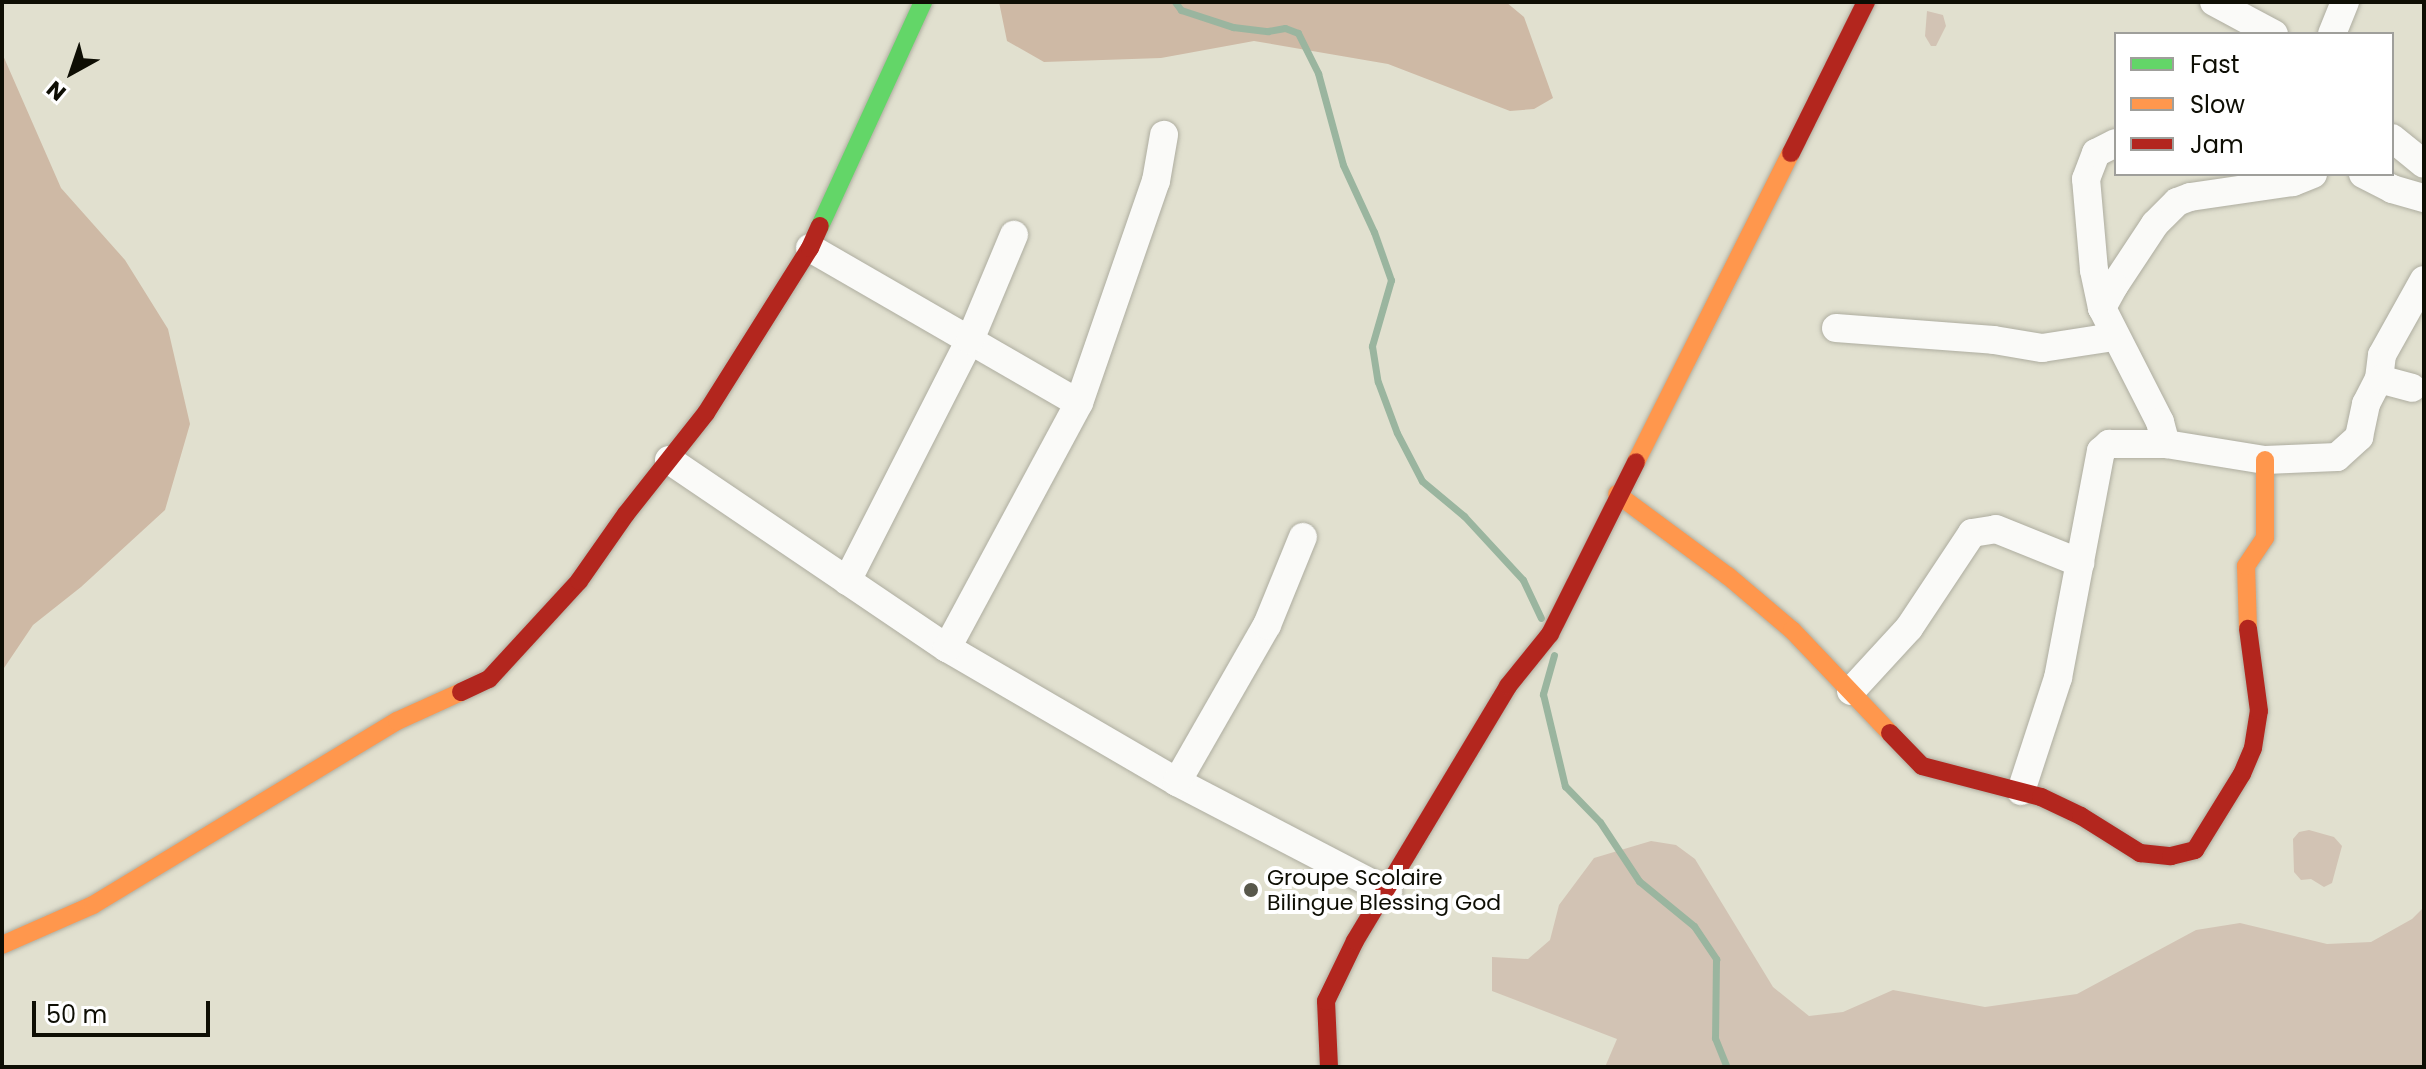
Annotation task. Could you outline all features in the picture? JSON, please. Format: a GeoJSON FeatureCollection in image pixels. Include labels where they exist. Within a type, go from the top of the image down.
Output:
{"type":"FeatureCollection","features":[{"type":"Feature","properties":{"kind":"street"},"geometry":{"type":"LineString","coordinates":[[2,945],[93,905],[397,721],[489,679],[579,581],[706,413],[810,248],[923,2]]}},
{"type":"Feature","properties":{"kind":"street"},"geometry":{"type":"LineString","coordinates":[[1329,1067],[1326,1001],[1355,941],[1388,892],[1508,686],[1550,634],[1617,494],[1866,2]]}},
{"type":"Feature","properties":{"kind":"street"},"geometry":{"type":"LineString","coordinates":[[2214,2],[2270,32]]}},
{"type":"Feature","properties":{"kind":"street"},"geometry":{"type":"LineString","coordinates":[[2333,32],[2345,2]]}},
{"type":"Feature","properties":{"kind":"street"},"geometry":{"type":"LineString","coordinates":[[947,648],[1079,403],[1156,181],[1164,135]]}},
{"type":"Feature","properties":{"kind":"street"},"geometry":{"type":"LineString","coordinates":[[2394,140],[2424,164]]}},
{"type":"Feature","properties":{"kind":"street"},"geometry":{"type":"LineString","coordinates":[[2114,144],[2096,153],[2086,179],[2094,270],[2102,308],[2153,409],[2166,444]]}},
{"type":"Feature","properties":{"kind":"street"},"geometry":{"type":"LineString","coordinates":[[2102,308],[2155,224],[2177,202],[2190,197],[2293,182],[2308,176]]}},
{"type":"Feature","properties":{"kind":"street"},"geometry":{"type":"LineString","coordinates":[[2367,176],[2392,189],[2424,198]]}},
{"type":"Feature","properties":{"kind":"street"},"geometry":{"type":"LineString","coordinates":[[847,581],[970,340],[1014,235]]}},
{"type":"Feature","properties":{"kind":"street"},"geometry":{"type":"LineString","coordinates":[[810,248],[1079,403]]}},
{"type":"Feature","properties":{"kind":"street"},"geometry":{"type":"LineString","coordinates":[[2021,791],[2058,678],[2101,451],[2109,444],[2166,444],[2265,460],[2337,457],[2359,437],[2366,404],[2379,379],[2382,355],[2392,332],[2424,280]]}},
{"type":"Feature","properties":{"kind":"street"},"geometry":{"type":"LineString","coordinates":[[1836,328],[1994,340],[2042,348],[2114,337]]}},
{"type":"Feature","properties":{"kind":"street"},"geometry":{"type":"LineString","coordinates":[[2379,379],[2412,388]]}},
{"type":"Feature","properties":{"kind":"street"},"geometry":{"type":"LineString","coordinates":[[669,460],[947,648],[1177,782],[1388,892]]}},
{"type":"Feature","properties":{"kind":"street"},"geometry":{"type":"LineString","coordinates":[[1617,494],[1728,576],[1792,630],[1922,766],[1938,773],[2021,791],[2059,804],[2140,853],[2171,856],[2195,850],[2242,774],[2253,748],[2259,711],[2245,603],[2246,566],[2265,538],[2265,460]]}},
{"type":"Feature","properties":{"kind":"street"},"geometry":{"type":"LineString","coordinates":[[1851,691],[1909,628],[1972,533],[1996,529],[2080,563]]}},
{"type":"Feature","properties":{"kind":"street"},"geometry":{"type":"LineString","coordinates":[[1177,782],[1267,625],[1303,537]]}},
{"type":"Feature","properties":{"kind":"shaded area"},"geometry":{"type":"Polygon","coordinates":[[[999,2],[1506,2],[1524,17],[1553,98],[1534,109],[1510,111],[1388,64],[1254,41],[1161,58],[1044,62],[1007,41],[999,2]]]}},
{"type":"Feature","properties":{"kind":"shaded area"},"geometry":{"type":"Polygon","coordinates":[[[1927,11],[1943,15],[1946,26],[1936,46],[1931,46],[1925,36],[1927,11]]]}},
{"type":"Feature","properties":{"kind":"shaded area"},"geometry":{"type":"Polygon","coordinates":[[[2,53],[61,188],[125,260],[168,329],[190,424],[165,510],[81,587],[33,625],[2,671],[2,53]]]}},
{"type":"Feature","properties":{"kind":"shaded area"},"geometry":{"type":"Polygon","coordinates":[[[2309,830],[2334,837],[2342,846],[2332,883],[2324,887],[2311,879],[2301,880],[2294,872],[2293,839],[2299,832],[2309,830]]]}},
{"type":"Feature","properties":{"kind":"shaded area"},"geometry":{"type":"Polygon","coordinates":[[[1651,841],[1676,845],[1695,859],[1773,987],[1809,1016],[1843,1012],[1893,990],[1985,1007],[2077,994],[2196,930],[2240,923],[2327,944],[2371,942],[2412,919],[2424,907],[2424,1067],[1605,1067],[1617,1039],[1492,991],[1492,957],[1528,959],[1550,940],[1559,905],[1594,858],[1651,841]]]}},
{"type":"Feature","properties":{"kind":"waterway"},"geometry":{"type":"LineString","coordinates":[[1175,2],[1181,10],[1233,27],[1268,31],[1285,28],[1298,33],[1318,73],[1343,165],[1374,232],[1391,280],[1372,346],[1378,382],[1397,433],[1422,481],[1464,516],[1523,580],[1541,618]]}},
{"type":"Feature","properties":{"kind":"waterway"},"geometry":{"type":"LineString","coordinates":[[1554,655],[1543,694],[1565,786],[1600,822],[1639,881],[1694,926],[1716,959],[1715,1038],[1727,1067]]}},
{"type":"Feature","properties":{"kind":"traffic: fast"},"geometry":{"type":"LineString","coordinates":[[820,226],[923,2]]}},
{"type":"Feature","properties":{"kind":"traffic: slow"},"geometry":{"type":"LineString","coordinates":[[1636,462],[1791,153]]}},
{"type":"Feature","properties":{"kind":"traffic: slow"},"geometry":{"type":"LineString","coordinates":[[2248,629],[2246,566],[2265,538],[2265,460]]}},
{"type":"Feature","properties":{"kind":"traffic: slow"},"geometry":{"type":"LineString","coordinates":[[1617,494],[1728,576],[1792,630],[1890,733]]}},
{"type":"Feature","properties":{"kind":"traffic: slow"},"geometry":{"type":"LineString","coordinates":[[2,945],[93,905],[397,721],[461,692]]}},
{"type":"Feature","properties":{"kind":"traffic: jam"},"geometry":{"type":"LineString","coordinates":[[1791,153],[1866,2]]}},
{"type":"Feature","properties":{"kind":"traffic: jam"},"geometry":{"type":"LineString","coordinates":[[461,692],[489,679],[579,581],[626,514],[706,413],[810,248],[820,226]]}},
{"type":"Feature","properties":{"kind":"traffic: jam"},"geometry":{"type":"LineString","coordinates":[[1329,1067],[1326,1001],[1355,941],[1508,686],[1550,634],[1636,462]]}},
{"type":"Feature","properties":{"kind":"traffic: jam"},"geometry":{"type":"LineString","coordinates":[[1890,733],[1922,766],[2041,797],[2081,816],[2140,853],[2171,856],[2195,850],[2242,774],[2253,748],[2259,711],[2248,629]]}},
{"type":"Feature","properties":{"kind":"place","name":"Groupe Scolaire Bilingue Blessing God"},"geometry":{"type":"Point","coordinates":[1251,890]}}]}
